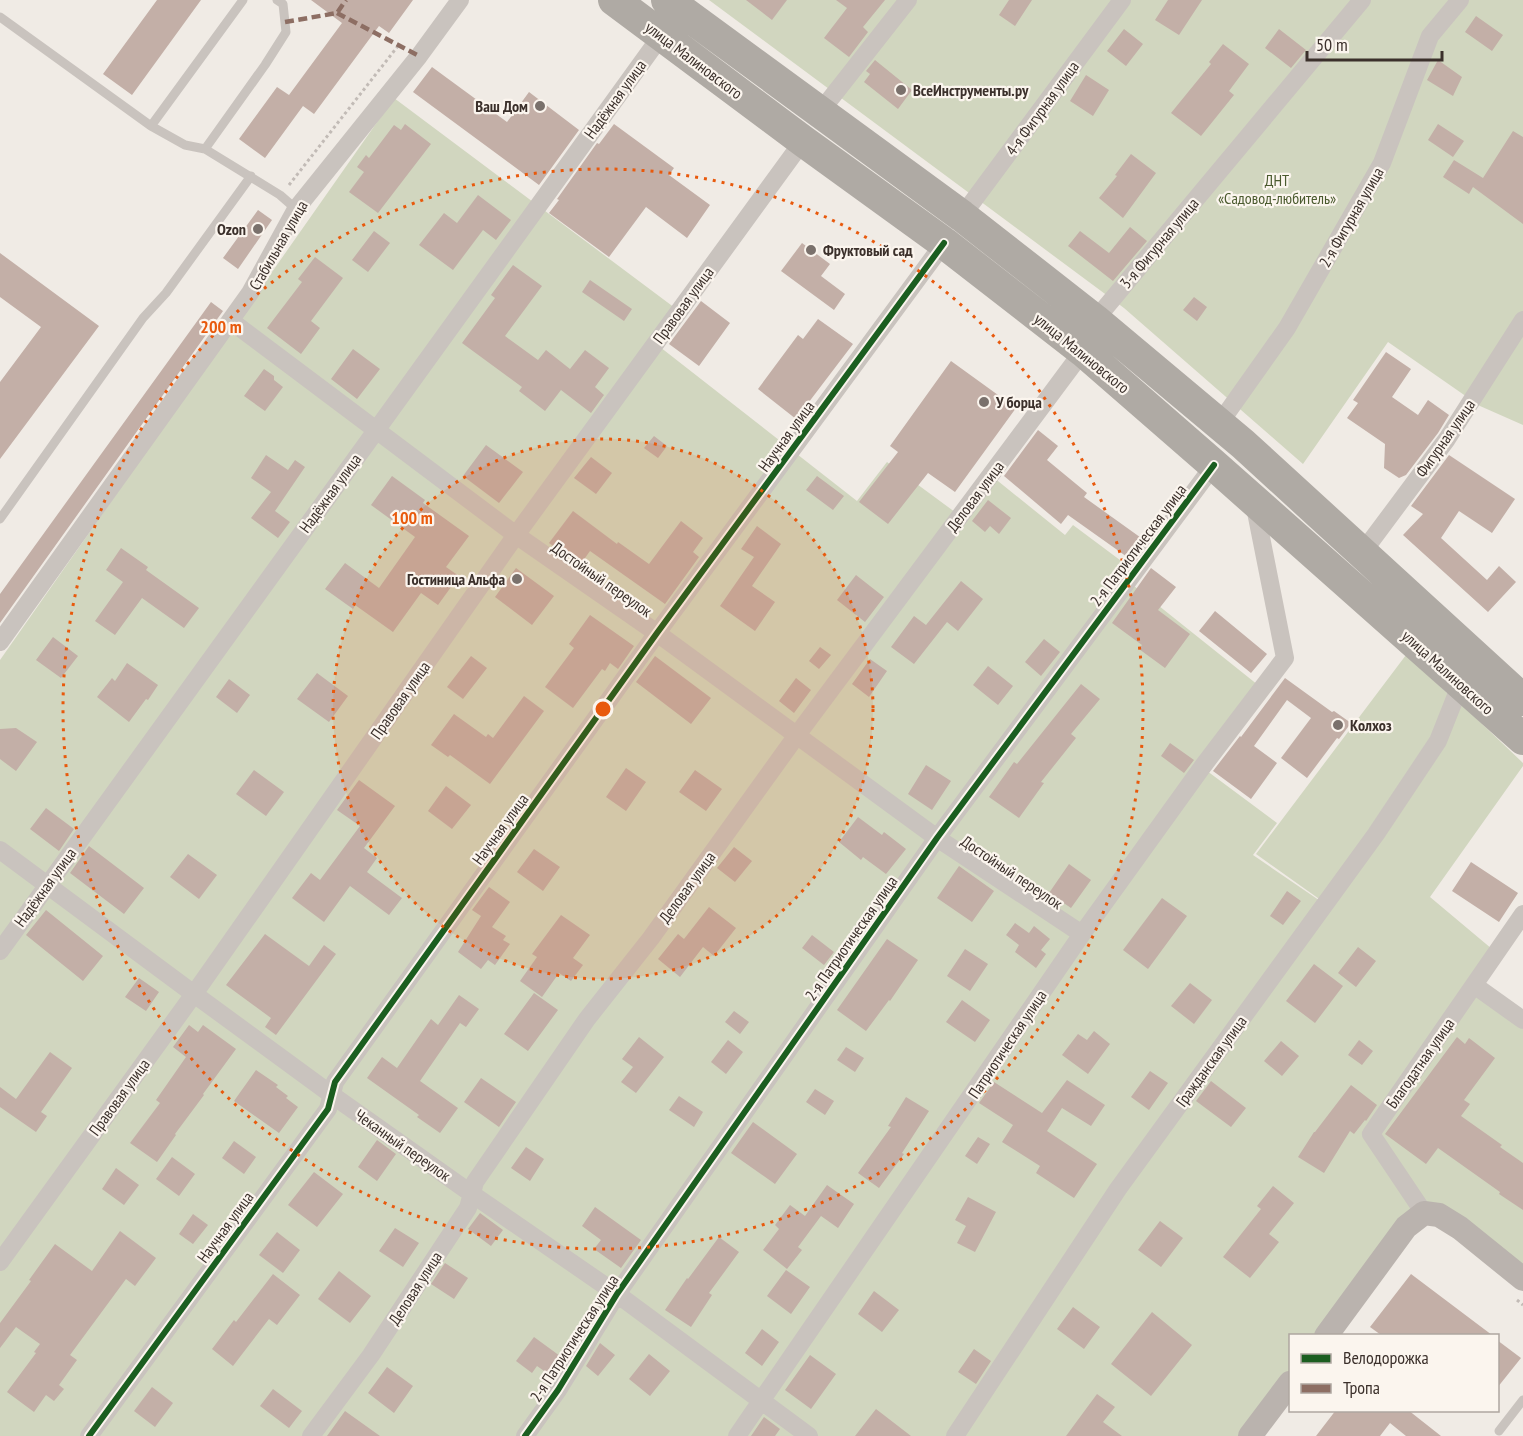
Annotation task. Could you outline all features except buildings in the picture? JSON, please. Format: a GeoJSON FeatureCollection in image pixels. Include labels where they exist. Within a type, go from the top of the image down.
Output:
{"type":"FeatureCollection","features":[{"type":"Feature","properties":{"kind":"highway","name":"улица Малиновского"},"geometry":{"type":"LineString","coordinates":[[614,0],[944,243],[1083,351],[1523,739]]}},
{"type":"Feature","properties":{"kind":"highway","name":"улица Малиновского"},"geometry":{"type":"LineString","coordinates":[[680,4],[820,112],[962,216],[1095,320],[1243,444],[1523,700]]}},
{"type":"Feature","properties":{"kind":"street","name":"Стабильная улица"},"geometry":{"type":"LineString","coordinates":[[0,642],[231,321],[250,293],[296,209],[419,56],[460,0]]}},
{"type":"Feature","properties":{"kind":"street"},"geometry":{"type":"LineString","coordinates":[[820,112],[908,0]]}},
{"type":"Feature","properties":{"kind":"street","name":"4-я Фигурная улица"},"geometry":{"type":"LineString","coordinates":[[962,216],[1122,0]]}},
{"type":"Feature","properties":{"kind":"street","name":"3-я Фигурная улица"},"geometry":{"type":"LineString","coordinates":[[1095,320],[1362,0]]}},
{"type":"Feature","properties":{"kind":"street","name":"2-я Фигурная улица"},"geometry":{"type":"LineString","coordinates":[[1219,424],[1287,328],[1376,174],[1430,36],[1460,0]]}},
{"type":"Feature","properties":{"kind":"street","name":"Надёжная улица"},"geometry":{"type":"LineString","coordinates":[[0,951],[661,36]]}},
{"type":"Feature","properties":{"kind":"street","name":"Правовая улица"},"geometry":{"type":"LineString","coordinates":[[0,1262],[194,994],[516,535],[803,141]]}},
{"type":"Feature","properties":{"kind":"street","name":"Научная улица"},"geometry":{"type":"LineString","coordinates":[[89,1436],[328,1109],[335,1082],[657,633],[944,243]]}},
{"type":"Feature","properties":{"kind":"street","name":"Фигурная улица"},"geometry":{"type":"LineString","coordinates":[[1362,553],[1447,439],[1523,320]]}},
{"type":"Feature","properties":{"kind":"street","name":"Достойный переулок"},"geometry":{"type":"LineString","coordinates":[[231,321],[516,535],[657,633],[937,838],[1082,934]]}},
{"type":"Feature","properties":{"kind":"street","name":"Деловая улица"},"geometry":{"type":"LineString","coordinates":[[311,1436],[371,1355],[468,1208],[475,1182],[587,1019],[651,938],[797,735],[1083,351]]}},
{"type":"Feature","properties":{"kind":"street","name":"2-я Патриотическая улица"},"geometry":{"type":"LineString","coordinates":[[525,1436],[558,1390],[617,1294],[937,838],[1214,465]]}},
{"type":"Feature","properties":{"kind":"street","name":"Патриотическая улица"},"geometry":{"type":"LineString","coordinates":[[737,1436],[1082,934],[1203,766],[1285,658],[1254,500]]}},
{"type":"Feature","properties":{"kind":"street","name":"Гражданская улица"},"geometry":{"type":"LineString","coordinates":[[956,1436],[1118,1189],[1377,834],[1438,741],[1461,683]]}},
{"type":"Feature","properties":{"kind":"street","name":"Чеканный переулок"},"geometry":{"type":"LineString","coordinates":[[0,849],[332,1095],[617,1294],[809,1436]]}},
{"type":"Feature","properties":{"kind":"street","name":"Благодатная улица"},"geometry":{"type":"LineString","coordinates":[[1424,1213],[1371,1134],[1523,914]]}},
{"type":"Feature","properties":{"kind":"street"},"geometry":{"type":"LineString","coordinates":[[1474,985],[1523,1020]]}},
{"type":"Feature","properties":{"kind":"street"},"geometry":{"type":"LineString","coordinates":[[1329,1334],[1406,1227],[1424,1213],[1439,1215],[1460,1228],[1523,1279]]}},
{"type":"Feature","properties":{"kind":"street"},"geometry":{"type":"LineString","coordinates":[[1251,1436],[1289,1384]]}},
{"type":"Feature","properties":{"kind":"lane"},"geometry":{"type":"LineString","coordinates":[[151,126],[243,0]]}},
{"type":"Feature","properties":{"kind":"lane"},"geometry":{"type":"LineString","coordinates":[[205,149],[286,32],[283,4],[277,0]]}},
{"type":"Feature","properties":{"kind":"lane"},"geometry":{"type":"LineString","coordinates":[[0,17],[151,126],[185,145],[205,149],[280,195],[296,209]]}},
{"type":"Feature","properties":{"kind":"lane"},"geometry":{"type":"LineString","coordinates":[[0,519],[143,318],[166,293],[251,176]]}},
{"type":"Feature","properties":{"kind":"lane"},"geometry":{"type":"LineString","coordinates":[[1499,1431],[1523,1400]]}},
{"type":"Feature","properties":{"kind":"path"},"geometry":{"type":"LineString","coordinates":[[280,195],[398,46]]}},
{"type":"Feature","properties":{"kind":"green space","name":"ДНТ «Садовод-любитель»"},"geometry":{"type":"Polygon","coordinates":[[[709,0],[1523,0],[1523,425],[1480,406],[1388,342],[1303,464],[1124,308],[709,0]]]}},
{"type":"Feature","properties":{"kind":"green space"},"geometry":{"type":"Polygon","coordinates":[[[394,98],[675,308],[651,340],[857,501],[887,462],[963,518],[993,477],[1065,535],[1073,525],[1132,569],[1124,578],[1258,685],[1199,765],[1277,823],[1253,855],[1329,907],[1458,701],[1523,763],[1430,897],[1492,949],[1465,987],[1523,1029],[1523,1280],[1422,1201],[1320,1334],[1289,1334],[1289,1373],[1242,1436],[0,1436],[0,660],[394,98]]]}},
{"type":"Feature","properties":{"kind":"green space"},"geometry":{"type":"Polygon","coordinates":[[[1406,655],[1448,694],[1431,742],[1322,901],[1256,854],[1406,655]]]}},
{"type":"Feature","properties":{"kind":"marked path"},"geometry":{"type":"LineString","coordinates":[[285,22],[337,13],[346,0]]}},
{"type":"Feature","properties":{"kind":"marked path"},"geometry":{"type":"LineString","coordinates":[[337,13],[419,56]]}},
{"type":"Feature","properties":{"kind":"cycle path"},"geometry":{"type":"LineString","coordinates":[[89,1436],[328,1109],[335,1082],[657,633],[944,243]]}},
{"type":"Feature","properties":{"kind":"cycle path"},"geometry":{"type":"LineString","coordinates":[[525,1436],[558,1390],[617,1294],[937,838],[1214,465]]}},
{"type":"Feature","properties":{"kind":"place","name":"ВсеИнструменты.ру"},"geometry":{"type":"Point","coordinates":[901,90]}},
{"type":"Feature","properties":{"kind":"place","name":"Ваш Дом"},"geometry":{"type":"Point","coordinates":[540,106]}},
{"type":"Feature","properties":{"kind":"place","name":"Ozon"},"geometry":{"type":"Point","coordinates":[258,229]}},
{"type":"Feature","properties":{"kind":"place","name":"Фруктовый сад"},"geometry":{"type":"Point","coordinates":[811,250]}},
{"type":"Feature","properties":{"kind":"place","name":"У борца"},"geometry":{"type":"Point","coordinates":[984,402]}},
{"type":"Feature","properties":{"kind":"place","name":"Гостиница Альфа"},"geometry":{"type":"Point","coordinates":[517,579]}},
{"type":"Feature","properties":{"kind":"place","name":"Колхоз"},"geometry":{"type":"Point","coordinates":[1338,725]}}]}
